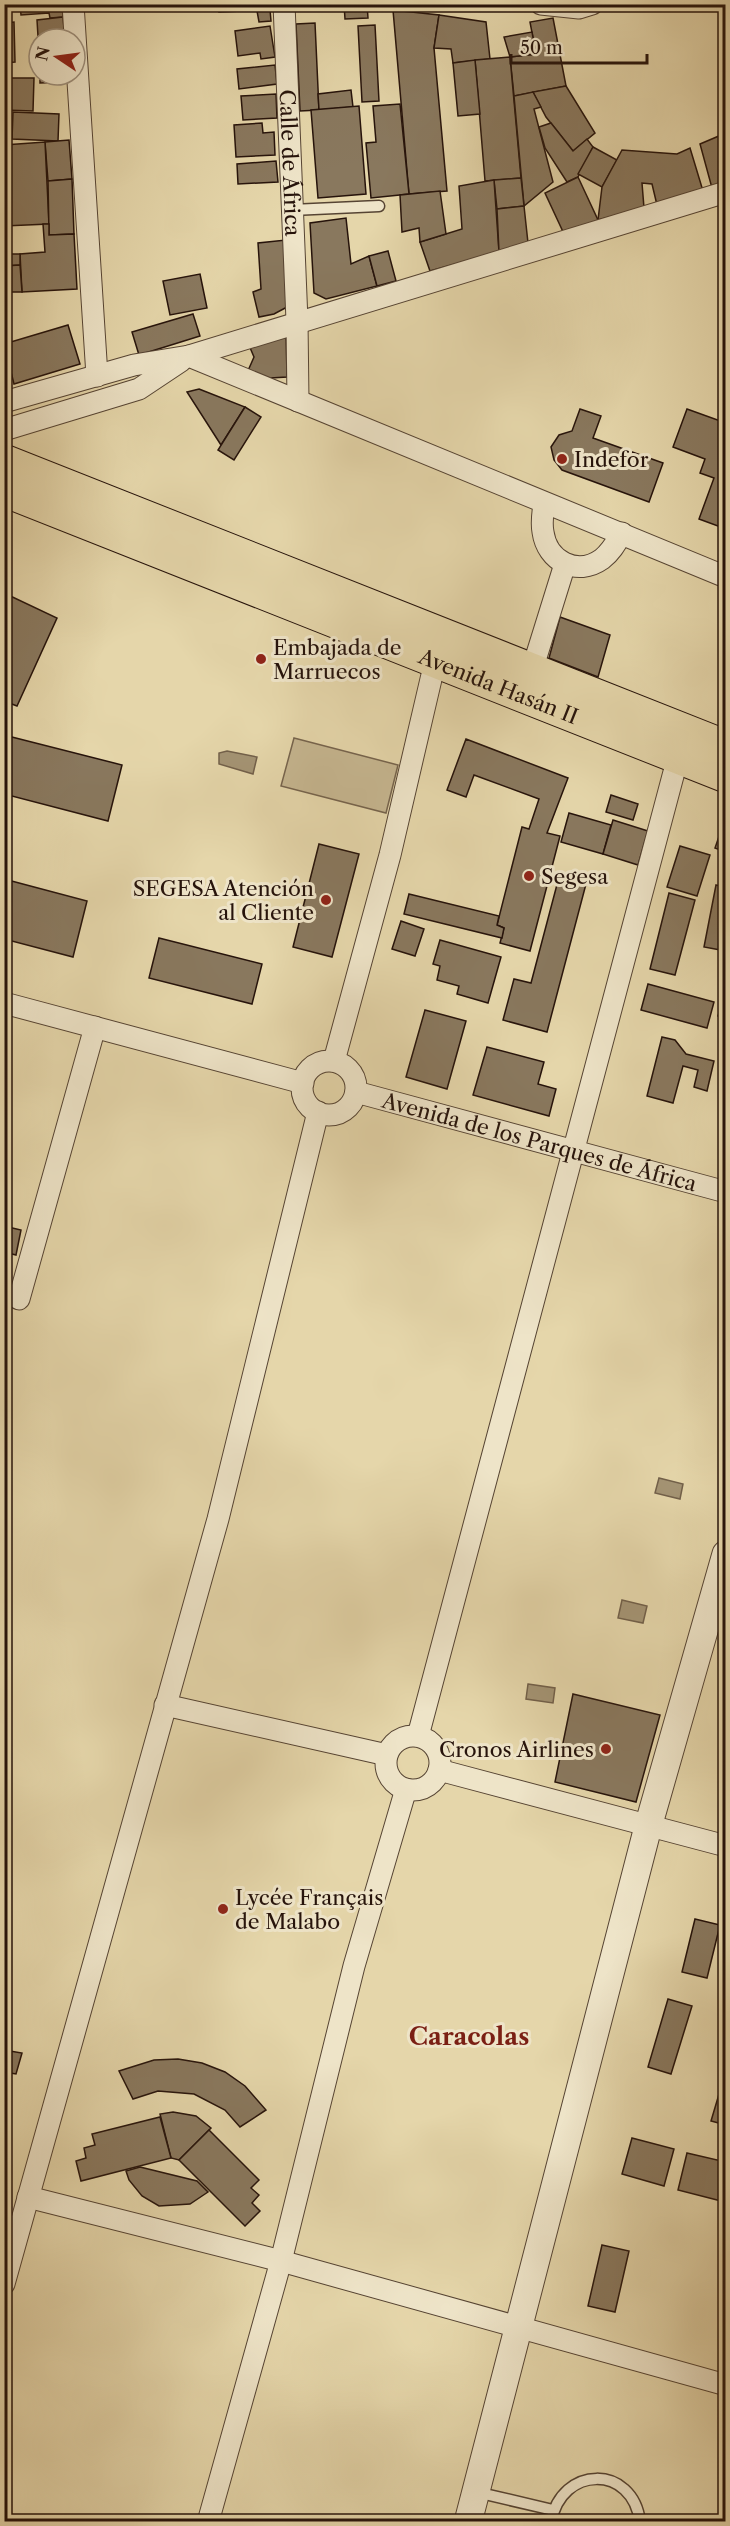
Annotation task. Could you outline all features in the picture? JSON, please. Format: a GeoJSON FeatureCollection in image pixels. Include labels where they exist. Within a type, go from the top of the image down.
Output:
{"type":"FeatureCollection","features":[{"type":"Feature","properties":{"kind":"main road","name":"Avenida Hasán II"},"geometry":{"type":"LineString","coordinates":[[4,461],[726,747]]}},
{"type":"Feature","properties":{"kind":"main road","name":"Avenida Hasán II"},"geometry":{"type":"LineString","coordinates":[[4,490],[726,776]]}},
{"type":"Feature","properties":{"kind":"street"},"geometry":{"type":"LineString","coordinates":[[73,4],[97,376]]}},
{"type":"Feature","properties":{"kind":"street","name":"Calle de África"},"geometry":{"type":"LineString","coordinates":[[284,4],[297,321],[298,401]]}},
{"type":"Feature","properties":{"kind":"street"},"geometry":{"type":"LineString","coordinates":[[552,5],[579,8],[592,4]]}},
{"type":"Feature","properties":{"kind":"street"},"geometry":{"type":"LineString","coordinates":[[4,402],[134,365],[189,356],[297,321],[726,192]]}},
{"type":"Feature","properties":{"kind":"street"},"geometry":{"type":"LineString","coordinates":[[189,356],[726,577]]}},
{"type":"Feature","properties":{"kind":"street"},"geometry":{"type":"LineString","coordinates":[[4,430],[139,389],[189,356]]}},
{"type":"Feature","properties":{"kind":"street"},"geometry":{"type":"LineString","coordinates":[[544,503],[544,538],[552,554],[565,564],[573,567],[593,564],[608,553],[622,533]]}},
{"type":"Feature","properties":{"kind":"street"},"geometry":{"type":"LineString","coordinates":[[532,669],[565,564]]}},
{"type":"Feature","properties":{"kind":"street"},"geometry":{"type":"LineString","coordinates":[[4,2284],[218,1520],[318,1112],[305,1100],[303,1083],[311,1067],[322,1062],[334,1061],[390,855],[435,662]]}},
{"type":"Feature","properties":{"kind":"street"},"geometry":{"type":"LineString","coordinates":[[417,1736],[575,1152],[678,757]]}},
{"type":"Feature","properties":{"kind":"street"},"geometry":{"type":"LineString","coordinates":[[4,1004],[303,1083]]}},
{"type":"Feature","properties":{"kind":"street"},"geometry":{"type":"LineString","coordinates":[[19,1299],[94,1027]]}},
{"type":"Feature","properties":{"kind":"street","name":"Avenida de los Parques de África"},"geometry":{"type":"LineString","coordinates":[[318,1112],[330,1115],[341,1112],[351,1104],[356,1092],[353,1075],[345,1066],[334,1061]]}},
{"type":"Feature","properties":{"kind":"street","name":"Avenida de los Parques de África"},"geometry":{"type":"LineString","coordinates":[[356,1092],[726,1192]]}},
{"type":"Feature","properties":{"kind":"street"},"geometry":{"type":"LineString","coordinates":[[468,2522],[516,2327],[648,1827],[726,1554]]}},
{"type":"Feature","properties":{"kind":"street"},"geometry":{"type":"LineString","coordinates":[[165,1705],[387,1755]]}},
{"type":"Feature","properties":{"kind":"street"},"geometry":{"type":"LineString","coordinates":[[417,1736],[434,1746],[439,1757],[439,1770],[429,1785],[418,1790],[406,1789],[395,1783],[388,1773],[387,1755],[396,1741],[417,1736]]}},
{"type":"Feature","properties":{"kind":"street"},"geometry":{"type":"LineString","coordinates":[[439,1770],[726,1846]]}},
{"type":"Feature","properties":{"kind":"street"},"geometry":{"type":"LineString","coordinates":[[208,2522],[281,2261],[354,1966],[406,1789]]}},
{"type":"Feature","properties":{"kind":"street"},"geometry":{"type":"LineString","coordinates":[[28,2197],[281,2261],[726,2385]]}},
{"type":"Feature","properties":{"kind":"lane"},"geometry":{"type":"LineString","coordinates":[[292,210],[378,206]]}},
{"type":"Feature","properties":{"kind":"lane"},"geometry":{"type":"LineString","coordinates":[[551,2522],[553,2510],[567,2489],[590,2479],[603,2479],[625,2490],[633,2500],[640,2522]]}},
{"type":"Feature","properties":{"kind":"lane"},"geometry":{"type":"LineString","coordinates":[[476,2492],[553,2510]]}},
{"type":"Feature","properties":{"kind":"shaded area"},"geometry":{"type":"Polygon","coordinates":[[[294,738],[398,765],[386,813],[281,786],[294,738]]]}},
{"type":"Feature","properties":{"kind":"shaded area"},"geometry":{"type":"Polygon","coordinates":[[[227,751],[257,757],[253,774],[219,764],[219,753],[227,751]]]}},
{"type":"Feature","properties":{"kind":"shaded area"},"geometry":{"type":"Polygon","coordinates":[[[659,1478],[683,1484],[680,1499],[655,1493],[659,1478]]]}},
{"type":"Feature","properties":{"kind":"shaded area"},"geometry":{"type":"Polygon","coordinates":[[[622,1600],[647,1606],[643,1623],[618,1618],[622,1600]]]}},
{"type":"Feature","properties":{"kind":"shaded area"},"geometry":{"type":"Polygon","coordinates":[[[528,1684],[555,1688],[553,1703],[526,1699],[528,1684]]]}},
{"type":"Feature","properties":{"kind":"building"},"geometry":{"type":"Polygon","coordinates":[[[20,4],[62,4],[63,17],[50,18],[49,13],[21,15],[20,4]]]}},
{"type":"Feature","properties":{"kind":"building"},"geometry":{"type":"Polygon","coordinates":[[[219,4],[270,4],[270,10],[219,12],[219,4]]]}},
{"type":"Feature","properties":{"kind":"building"},"geometry":{"type":"Polygon","coordinates":[[[344,4],[367,4],[368,18],[345,19],[344,4]]]}},
{"type":"Feature","properties":{"kind":"building"},"geometry":{"type":"Polygon","coordinates":[[[270,10],[271,21],[259,22],[257,11],[270,10]]]}},
{"type":"Feature","properties":{"kind":"building"},"geometry":{"type":"Polygon","coordinates":[[[393,10],[439,15],[434,48],[447,191],[409,194],[393,10]]]}},
{"type":"Feature","properties":{"kind":"building"},"geometry":{"type":"Polygon","coordinates":[[[439,15],[486,22],[490,59],[453,63],[451,49],[434,48],[439,15]]]}},
{"type":"Feature","properties":{"kind":"building"},"geometry":{"type":"Polygon","coordinates":[[[63,17],[64,27],[37,27],[37,20],[63,17]]]}},
{"type":"Feature","properties":{"kind":"building"},"geometry":{"type":"Polygon","coordinates":[[[553,18],[566,86],[514,96],[510,57],[536,54],[530,22],[553,18]]]}},
{"type":"Feature","properties":{"kind":"building"},"geometry":{"type":"Polygon","coordinates":[[[14,22],[15,62],[4,63],[4,23],[14,22]]]}},
{"type":"Feature","properties":{"kind":"building"},"geometry":{"type":"Polygon","coordinates":[[[315,23],[319,110],[300,111],[296,24],[315,23]]]}},
{"type":"Feature","properties":{"kind":"building"},"geometry":{"type":"Polygon","coordinates":[[[375,25],[379,101],[362,102],[358,26],[375,25]]]}},
{"type":"Feature","properties":{"kind":"building"},"geometry":{"type":"Polygon","coordinates":[[[270,26],[275,57],[261,59],[260,53],[238,56],[235,31],[270,26]]]}},
{"type":"Feature","properties":{"kind":"building"},"geometry":{"type":"Polygon","coordinates":[[[532,32],[536,54],[510,57],[504,37],[532,32]]]}},
{"type":"Feature","properties":{"kind":"building"},"geometry":{"type":"Polygon","coordinates":[[[510,57],[521,178],[485,181],[475,60],[510,57]]]}},
{"type":"Feature","properties":{"kind":"building"},"geometry":{"type":"Polygon","coordinates":[[[475,60],[480,114],[458,116],[453,63],[475,60]]]}},
{"type":"Feature","properties":{"kind":"building"},"geometry":{"type":"Polygon","coordinates":[[[275,65],[277,84],[239,89],[237,69],[275,65]]]}},
{"type":"Feature","properties":{"kind":"building"},"geometry":{"type":"Polygon","coordinates":[[[4,69],[11,69],[11,78],[27,78],[27,87],[34,87],[33,111],[4,110],[4,69]]]}},
{"type":"Feature","properties":{"kind":"building"},"geometry":{"type":"Polygon","coordinates":[[[566,86],[595,133],[573,151],[546,117],[533,92],[566,86]]]}},
{"type":"Feature","properties":{"kind":"building"},"geometry":{"type":"Polygon","coordinates":[[[351,90],[353,107],[319,110],[318,94],[351,90]]]}},
{"type":"Feature","properties":{"kind":"building"},"geometry":{"type":"Polygon","coordinates":[[[533,92],[541,107],[534,109],[553,182],[524,206],[514,96],[533,92]]]}},
{"type":"Feature","properties":{"kind":"building"},"geometry":{"type":"Polygon","coordinates":[[[276,94],[277,118],[243,120],[241,96],[276,94]]]}},
{"type":"Feature","properties":{"kind":"building"},"geometry":{"type":"Polygon","coordinates":[[[400,104],[409,194],[371,198],[366,143],[376,142],[373,106],[400,104]]]}},
{"type":"Feature","properties":{"kind":"building"},"geometry":{"type":"Polygon","coordinates":[[[359,106],[366,194],[318,198],[311,110],[359,106]]]}},
{"type":"Feature","properties":{"kind":"building"},"geometry":{"type":"Polygon","coordinates":[[[13,112],[59,114],[58,141],[12,139],[13,112]]]}},
{"type":"Feature","properties":{"kind":"building"},"geometry":{"type":"Polygon","coordinates":[[[262,123],[263,133],[274,132],[275,155],[236,157],[234,125],[262,123]]]}},
{"type":"Feature","properties":{"kind":"building"},"geometry":{"type":"Polygon","coordinates":[[[551,123],[573,151],[587,139],[593,147],[578,177],[567,182],[545,148],[539,127],[551,123]]]}},
{"type":"Feature","properties":{"kind":"building"},"geometry":{"type":"Polygon","coordinates":[[[726,133],[726,183],[712,188],[700,144],[726,133]]]}},
{"type":"Feature","properties":{"kind":"building"},"geometry":{"type":"Polygon","coordinates":[[[69,140],[72,179],[48,181],[45,142],[69,140]]]}},
{"type":"Feature","properties":{"kind":"building"},"geometry":{"type":"Polygon","coordinates":[[[45,142],[49,224],[4,226],[4,145],[45,142]]]}},
{"type":"Feature","properties":{"kind":"building"},"geometry":{"type":"Polygon","coordinates":[[[593,147],[617,160],[602,187],[578,174],[593,147]]]}},
{"type":"Feature","properties":{"kind":"building"},"geometry":{"type":"Polygon","coordinates":[[[690,148],[703,191],[657,205],[652,184],[642,183],[644,208],[598,220],[602,187],[622,150],[677,154],[690,148]]]}},
{"type":"Feature","properties":{"kind":"building"},"geometry":{"type":"Polygon","coordinates":[[[276,161],[278,182],[238,184],[237,164],[276,161]]]}},
{"type":"Feature","properties":{"kind":"building"},"geometry":{"type":"Polygon","coordinates":[[[578,177],[598,220],[565,236],[545,193],[578,177]]]}},
{"type":"Feature","properties":{"kind":"building"},"geometry":{"type":"Polygon","coordinates":[[[521,178],[524,206],[497,209],[494,180],[521,178]]]}},
{"type":"Feature","properties":{"kind":"building"},"geometry":{"type":"Polygon","coordinates":[[[72,179],[74,234],[49,235],[48,181],[72,179]]]}},
{"type":"Feature","properties":{"kind":"building"},"geometry":{"type":"Polygon","coordinates":[[[494,180],[499,252],[430,271],[420,242],[462,229],[459,186],[494,180]]]}},
{"type":"Feature","properties":{"kind":"building"},"geometry":{"type":"Polygon","coordinates":[[[440,191],[446,234],[420,242],[419,228],[402,232],[400,195],[440,191]]]}},
{"type":"Feature","properties":{"kind":"building"},"geometry":{"type":"Polygon","coordinates":[[[524,206],[528,243],[499,252],[497,209],[524,206]]]}},
{"type":"Feature","properties":{"kind":"building"},"geometry":{"type":"Polygon","coordinates":[[[346,218],[351,264],[369,256],[377,286],[326,299],[314,293],[310,223],[346,218]]]}},
{"type":"Feature","properties":{"kind":"building"},"geometry":{"type":"Polygon","coordinates":[[[43,224],[49,224],[49,235],[74,234],[77,289],[22,292],[20,254],[45,252],[43,224]]]}},
{"type":"Feature","properties":{"kind":"building"},"geometry":{"type":"Polygon","coordinates":[[[286,240],[289,306],[274,314],[259,317],[253,292],[261,289],[258,243],[286,240]]]}},
{"type":"Feature","properties":{"kind":"building"},"geometry":{"type":"Polygon","coordinates":[[[388,251],[396,281],[377,286],[369,256],[388,251]]]}},
{"type":"Feature","properties":{"kind":"building"},"geometry":{"type":"Polygon","coordinates":[[[4,254],[20,254],[20,265],[4,266],[4,254]]]}},
{"type":"Feature","properties":{"kind":"building"},"geometry":{"type":"Polygon","coordinates":[[[20,265],[22,292],[4,292],[4,266],[20,265]]]}},
{"type":"Feature","properties":{"kind":"building"},"geometry":{"type":"Polygon","coordinates":[[[200,274],[207,308],[170,315],[163,281],[200,274]]]}},
{"type":"Feature","properties":{"kind":"building"},"geometry":{"type":"Polygon","coordinates":[[[193,314],[200,336],[139,355],[132,332],[193,314]]]}},
{"type":"Feature","properties":{"kind":"building"},"geometry":{"type":"Polygon","coordinates":[[[68,325],[80,364],[14,384],[4,344],[68,325]]]}},
{"type":"Feature","properties":{"kind":"building"},"geometry":{"type":"Polygon","coordinates":[[[286,330],[287,377],[270,378],[247,373],[254,357],[248,343],[286,330]]]}},
{"type":"Feature","properties":{"kind":"building"},"geometry":{"type":"Polygon","coordinates":[[[199,389],[245,407],[221,445],[187,392],[199,389]]]}},
{"type":"Feature","properties":{"kind":"building"},"geometry":{"type":"Polygon","coordinates":[[[245,407],[261,417],[234,460],[218,450],[245,407]]]}},
{"type":"Feature","properties":{"kind":"building"},"geometry":{"type":"Polygon","coordinates":[[[580,409],[601,416],[593,438],[663,463],[649,502],[562,470],[554,460],[551,447],[559,435],[572,431],[580,409]]]}},
{"type":"Feature","properties":{"kind":"building"},"geometry":{"type":"Polygon","coordinates":[[[687,409],[726,423],[726,529],[699,519],[714,478],[700,473],[705,459],[673,447],[687,409]]]}},
{"type":"Feature","properties":{"kind":"building"},"geometry":{"type":"Polygon","coordinates":[[[4,593],[57,618],[17,706],[4,701],[4,593]]]}},
{"type":"Feature","properties":{"kind":"building"},"geometry":{"type":"Polygon","coordinates":[[[560,617],[610,635],[598,677],[549,658],[560,617]]]}},
{"type":"Feature","properties":{"kind":"building"},"geometry":{"type":"Polygon","coordinates":[[[4,735],[122,765],[108,821],[4,794],[4,735]]]}},
{"type":"Feature","properties":{"kind":"building","name":"Segesa"},"geometry":{"type":"Polygon","coordinates":[[[466,739],[568,778],[547,833],[560,836],[530,951],[500,943],[504,928],[497,925],[522,827],[529,829],[539,799],[474,775],[466,797],[447,790],[466,739]]]}},
{"type":"Feature","properties":{"kind":"building"},"geometry":{"type":"Polygon","coordinates":[[[611,795],[638,804],[633,820],[606,812],[611,795]]]}},
{"type":"Feature","properties":{"kind":"building"},"geometry":{"type":"Polygon","coordinates":[[[569,813],[611,825],[603,854],[561,842],[569,813]]]}},
{"type":"Feature","properties":{"kind":"building"},"geometry":{"type":"Polygon","coordinates":[[[726,819],[726,852],[715,848],[726,819]]]}},
{"type":"Feature","properties":{"kind":"building"},"geometry":{"type":"Polygon","coordinates":[[[613,820],[648,831],[638,865],[603,854],[613,820]]]}},
{"type":"Feature","properties":{"kind":"building","name":"SEGESA Atención al Cliente"},"geometry":{"type":"Polygon","coordinates":[[[319,844],[359,854],[332,957],[293,947],[319,844]]]}},
{"type":"Feature","properties":{"kind":"building"},"geometry":{"type":"Polygon","coordinates":[[[680,846],[710,855],[697,896],[667,887],[680,846]]]}},
{"type":"Feature","properties":{"kind":"building"},"geometry":{"type":"Polygon","coordinates":[[[559,877],[586,884],[547,1032],[503,1020],[514,979],[531,983],[559,877]]]}},
{"type":"Feature","properties":{"kind":"building"},"geometry":{"type":"Polygon","coordinates":[[[4,879],[87,901],[73,957],[4,939],[4,879]]]}},
{"type":"Feature","properties":{"kind":"building"},"geometry":{"type":"Polygon","coordinates":[[[716,885],[726,887],[726,951],[704,947],[716,885]]]}},
{"type":"Feature","properties":{"kind":"building"},"geometry":{"type":"Polygon","coordinates":[[[669,893],[695,900],[675,975],[650,969],[669,893]]]}},
{"type":"Feature","properties":{"kind":"building"},"geometry":{"type":"Polygon","coordinates":[[[409,894],[499,916],[497,925],[504,928],[502,938],[404,914],[409,894]]]}},
{"type":"Feature","properties":{"kind":"building"},"geometry":{"type":"Polygon","coordinates":[[[401,921],[424,929],[415,956],[392,949],[401,921]]]}},
{"type":"Feature","properties":{"kind":"building"},"geometry":{"type":"Polygon","coordinates":[[[159,938],[262,964],[252,1004],[149,978],[159,938]]]}},
{"type":"Feature","properties":{"kind":"building"},"geometry":{"type":"Polygon","coordinates":[[[440,940],[501,957],[488,1003],[457,994],[459,986],[437,980],[440,966],[433,964],[440,940]]]}},
{"type":"Feature","properties":{"kind":"building"},"geometry":{"type":"Polygon","coordinates":[[[648,984],[714,1002],[707,1028],[641,1010],[648,984]]]}},
{"type":"Feature","properties":{"kind":"building"},"geometry":{"type":"Polygon","coordinates":[[[726,989],[726,1018],[718,1016],[726,989]]]}},
{"type":"Feature","properties":{"kind":"building"},"geometry":{"type":"Polygon","coordinates":[[[425,1010],[466,1021],[447,1089],[406,1077],[425,1010]]]}},
{"type":"Feature","properties":{"kind":"building"},"geometry":{"type":"Polygon","coordinates":[[[662,1037],[675,1040],[686,1054],[714,1061],[707,1091],[694,1087],[698,1070],[683,1066],[673,1103],[647,1096],[662,1037]]]}},
{"type":"Feature","properties":{"kind":"building"},"geometry":{"type":"Polygon","coordinates":[[[487,1047],[544,1062],[538,1084],[556,1089],[549,1116],[473,1095],[487,1047]]]}},
{"type":"Feature","properties":{"kind":"building"},"geometry":{"type":"Polygon","coordinates":[[[4,1226],[21,1230],[16,1255],[4,1252],[4,1226]]]}},
{"type":"Feature","properties":{"kind":"building","name":"Cronos Airlines"},"geometry":{"type":"Polygon","coordinates":[[[573,1694],[660,1715],[636,1802],[555,1782],[573,1694]]]}},
{"type":"Feature","properties":{"kind":"building"},"geometry":{"type":"Polygon","coordinates":[[[695,1919],[720,1925],[707,1978],[682,1972],[695,1919]]]}},
{"type":"Feature","properties":{"kind":"building"},"geometry":{"type":"Polygon","coordinates":[[[668,1999],[692,2006],[671,2074],[648,2067],[668,1999]]]}},
{"type":"Feature","properties":{"kind":"building"},"geometry":{"type":"Polygon","coordinates":[[[4,2050],[22,2053],[16,2074],[4,2072],[4,2050]]]}},
{"type":"Feature","properties":{"kind":"building"},"geometry":{"type":"Polygon","coordinates":[[[178,2059],[202,2063],[225,2072],[245,2086],[266,2110],[240,2127],[225,2110],[194,2094],[158,2091],[133,2099],[119,2071],[154,2060],[178,2059]]]}},
{"type":"Feature","properties":{"kind":"building"},"geometry":{"type":"Polygon","coordinates":[[[726,2075],[726,2125],[711,2121],[726,2075]]]}},
{"type":"Feature","properties":{"kind":"building"},"geometry":{"type":"Polygon","coordinates":[[[173,2112],[196,2116],[211,2128],[179,2160],[171,2158],[160,2114],[173,2112]]]}},
{"type":"Feature","properties":{"kind":"building"},"geometry":{"type":"Polygon","coordinates":[[[160,2117],[171,2158],[81,2181],[76,2161],[86,2158],[84,2148],[95,2145],[92,2134],[160,2117]]]}},
{"type":"Feature","properties":{"kind":"building"},"geometry":{"type":"Polygon","coordinates":[[[209,2130],[259,2180],[251,2188],[259,2195],[252,2203],[260,2211],[245,2226],[179,2160],[209,2130]]]}},
{"type":"Feature","properties":{"kind":"building"},"geometry":{"type":"Polygon","coordinates":[[[632,2138],[674,2149],[664,2186],[622,2174],[632,2138]]]}},
{"type":"Feature","properties":{"kind":"building"},"geometry":{"type":"Polygon","coordinates":[[[687,2153],[726,2162],[725,2202],[678,2190],[687,2153]]]}},
{"type":"Feature","properties":{"kind":"building"},"geometry":{"type":"Polygon","coordinates":[[[140,2167],[197,2181],[208,2192],[190,2204],[159,2206],[142,2196],[129,2180],[126,2171],[140,2167]]]}},
{"type":"Feature","properties":{"kind":"building"},"geometry":{"type":"Polygon","coordinates":[[[602,2245],[629,2251],[615,2312],[588,2306],[602,2245]]]}},
{"type":"Feature","properties":{"kind":"place","name":"Indefor"},"geometry":{"type":"Point","coordinates":[562,459]}},
{"type":"Feature","properties":{"kind":"place","name":"Embajada de Marruecos"},"geometry":{"type":"Point","coordinates":[261,659]}},
{"type":"Feature","properties":{"kind":"place","name":"Segesa"},"geometry":{"type":"Point","coordinates":[529,876]}},
{"type":"Feature","properties":{"kind":"place","name":"SEGESA Atención al Cliente"},"geometry":{"type":"Point","coordinates":[326,900]}},
{"type":"Feature","properties":{"kind":"place","name":"Cronos Airlines"},"geometry":{"type":"Point","coordinates":[606,1749]}},
{"type":"Feature","properties":{"kind":"place","name":"Lycée Français de Malabo"},"geometry":{"type":"Point","coordinates":[223,1909]}},
{"type":"Feature","properties":{"kind":"district","name":"Caracolas"},"geometry":{"type":"Point","coordinates":[469,2036]}}]}
